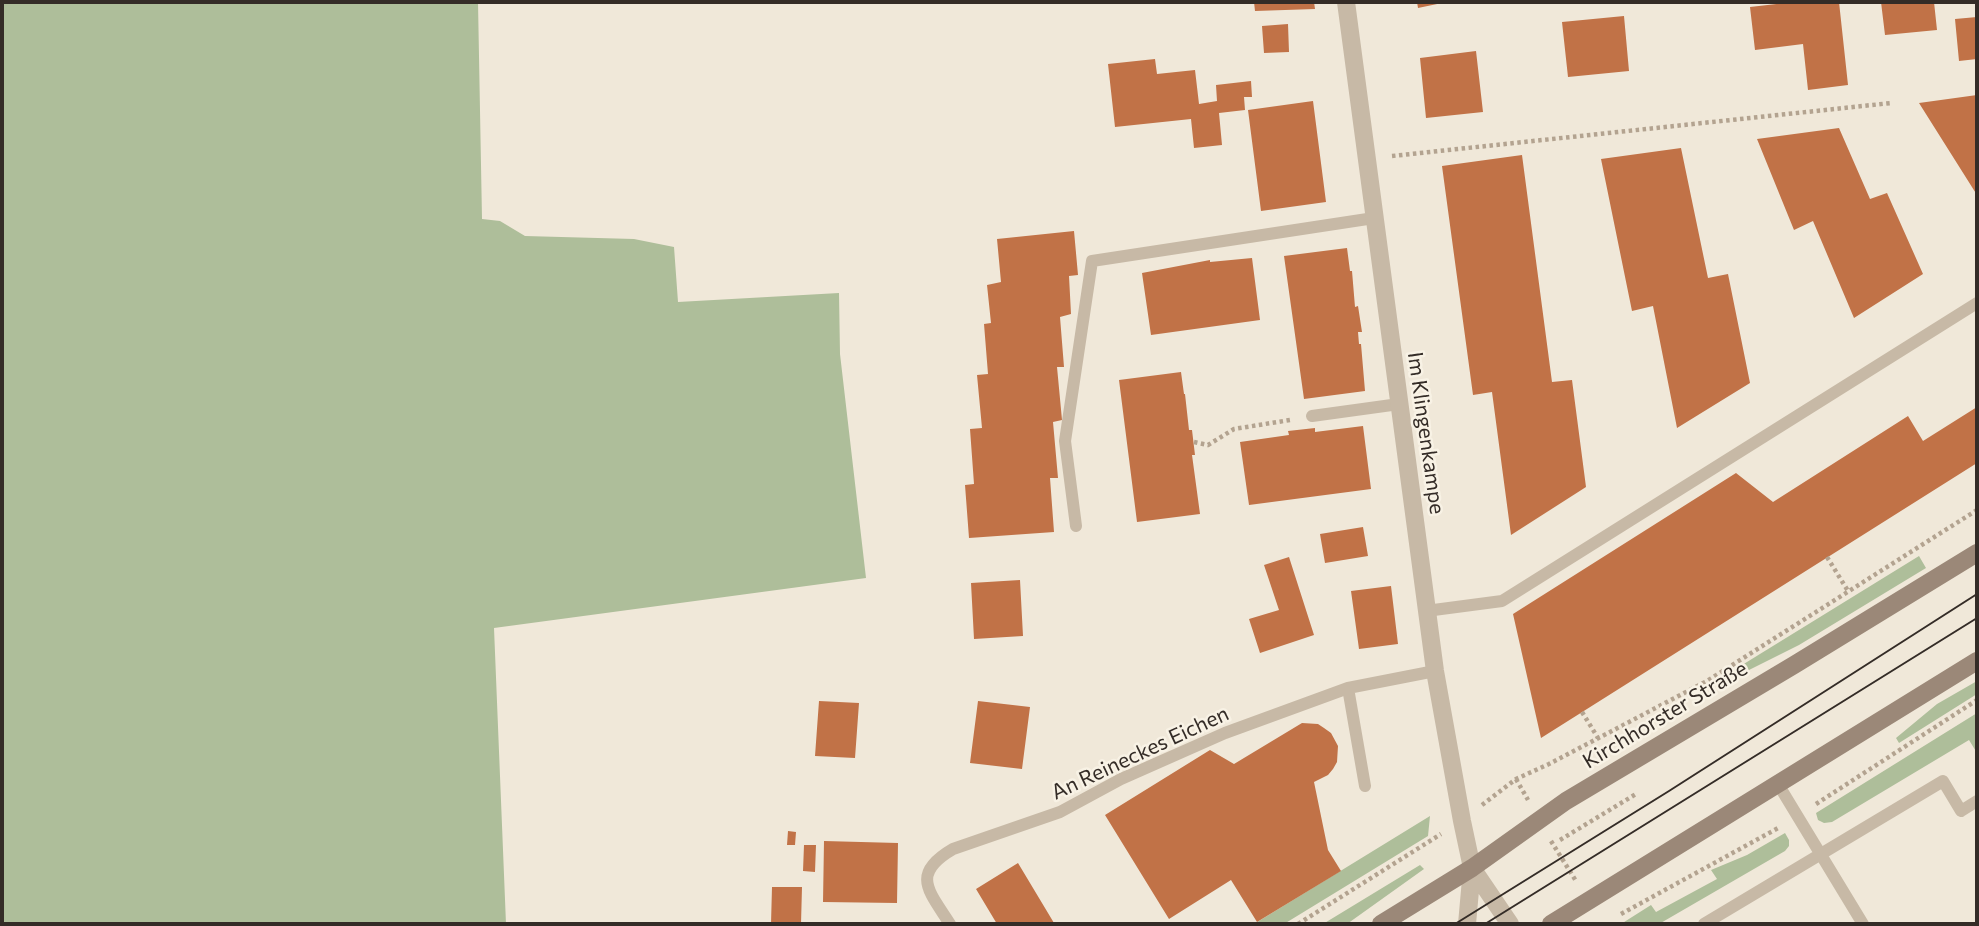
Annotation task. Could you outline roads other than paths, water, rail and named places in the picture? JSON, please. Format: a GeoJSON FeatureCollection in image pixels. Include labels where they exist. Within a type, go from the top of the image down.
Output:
{"type":"FeatureCollection","features":[{"type":"Feature","properties":{"kind":"main road","name":"Kirchhorster Straße"},"geometry":{"type":"LineString","coordinates":[[1381,924],[1472,868],[1577,794],[1977,553]]}},
{"type":"Feature","properties":{"kind":"main road"},"geometry":{"type":"LineString","coordinates":[[1551,924],[1977,661]]}},
{"type":"Feature","properties":{"kind":"street","name":"Im Klingenkampe"},"geometry":{"type":"LineString","coordinates":[[1346,2],[1434,671],[1472,868]]}},
{"type":"Feature","properties":{"kind":"street"},"geometry":{"type":"LineString","coordinates":[[1467,924],[1472,868]]}},
{"type":"Feature","properties":{"kind":"street"},"geometry":{"type":"LineString","coordinates":[[1472,868],[1510,924]]}},
{"type":"Feature","properties":{"kind":"lane"},"geometry":{"type":"LineString","coordinates":[[1076,526],[1065,441],[1092,261],[1374,218]]}},
{"type":"Feature","properties":{"kind":"lane"},"geometry":{"type":"LineString","coordinates":[[1426,611],[1502,601],[1977,303]]}},
{"type":"Feature","properties":{"kind":"lane"},"geometry":{"type":"LineString","coordinates":[[1312,416],[1399,404]]}},
{"type":"Feature","properties":{"kind":"lane","name":"An Reineckes Eichen"},"geometry":{"type":"LineString","coordinates":[[950,924],[927,888],[927,875],[938,858],[953,849],[1059,813],[1121,779],[1225,733],[1348,688],[1434,671]]}},
{"type":"Feature","properties":{"kind":"lane"},"geometry":{"type":"LineString","coordinates":[[1348,688],[1365,786]]}},
{"type":"Feature","properties":{"kind":"lane"},"geometry":{"type":"LineString","coordinates":[[1704,924],[1943,780],[1961,811],[1977,801]]}},
{"type":"Feature","properties":{"kind":"lane"},"geometry":{"type":"LineString","coordinates":[[1778,784],[1863,924]]}},
{"type":"Feature","properties":{"kind":"tram line"},"geometry":{"type":"LineString","coordinates":[[1455,924],[1977,594]]}},
{"type":"Feature","properties":{"kind":"tram line"},"geometry":{"type":"LineString","coordinates":[[1485,924],[1977,618]]}}]}
